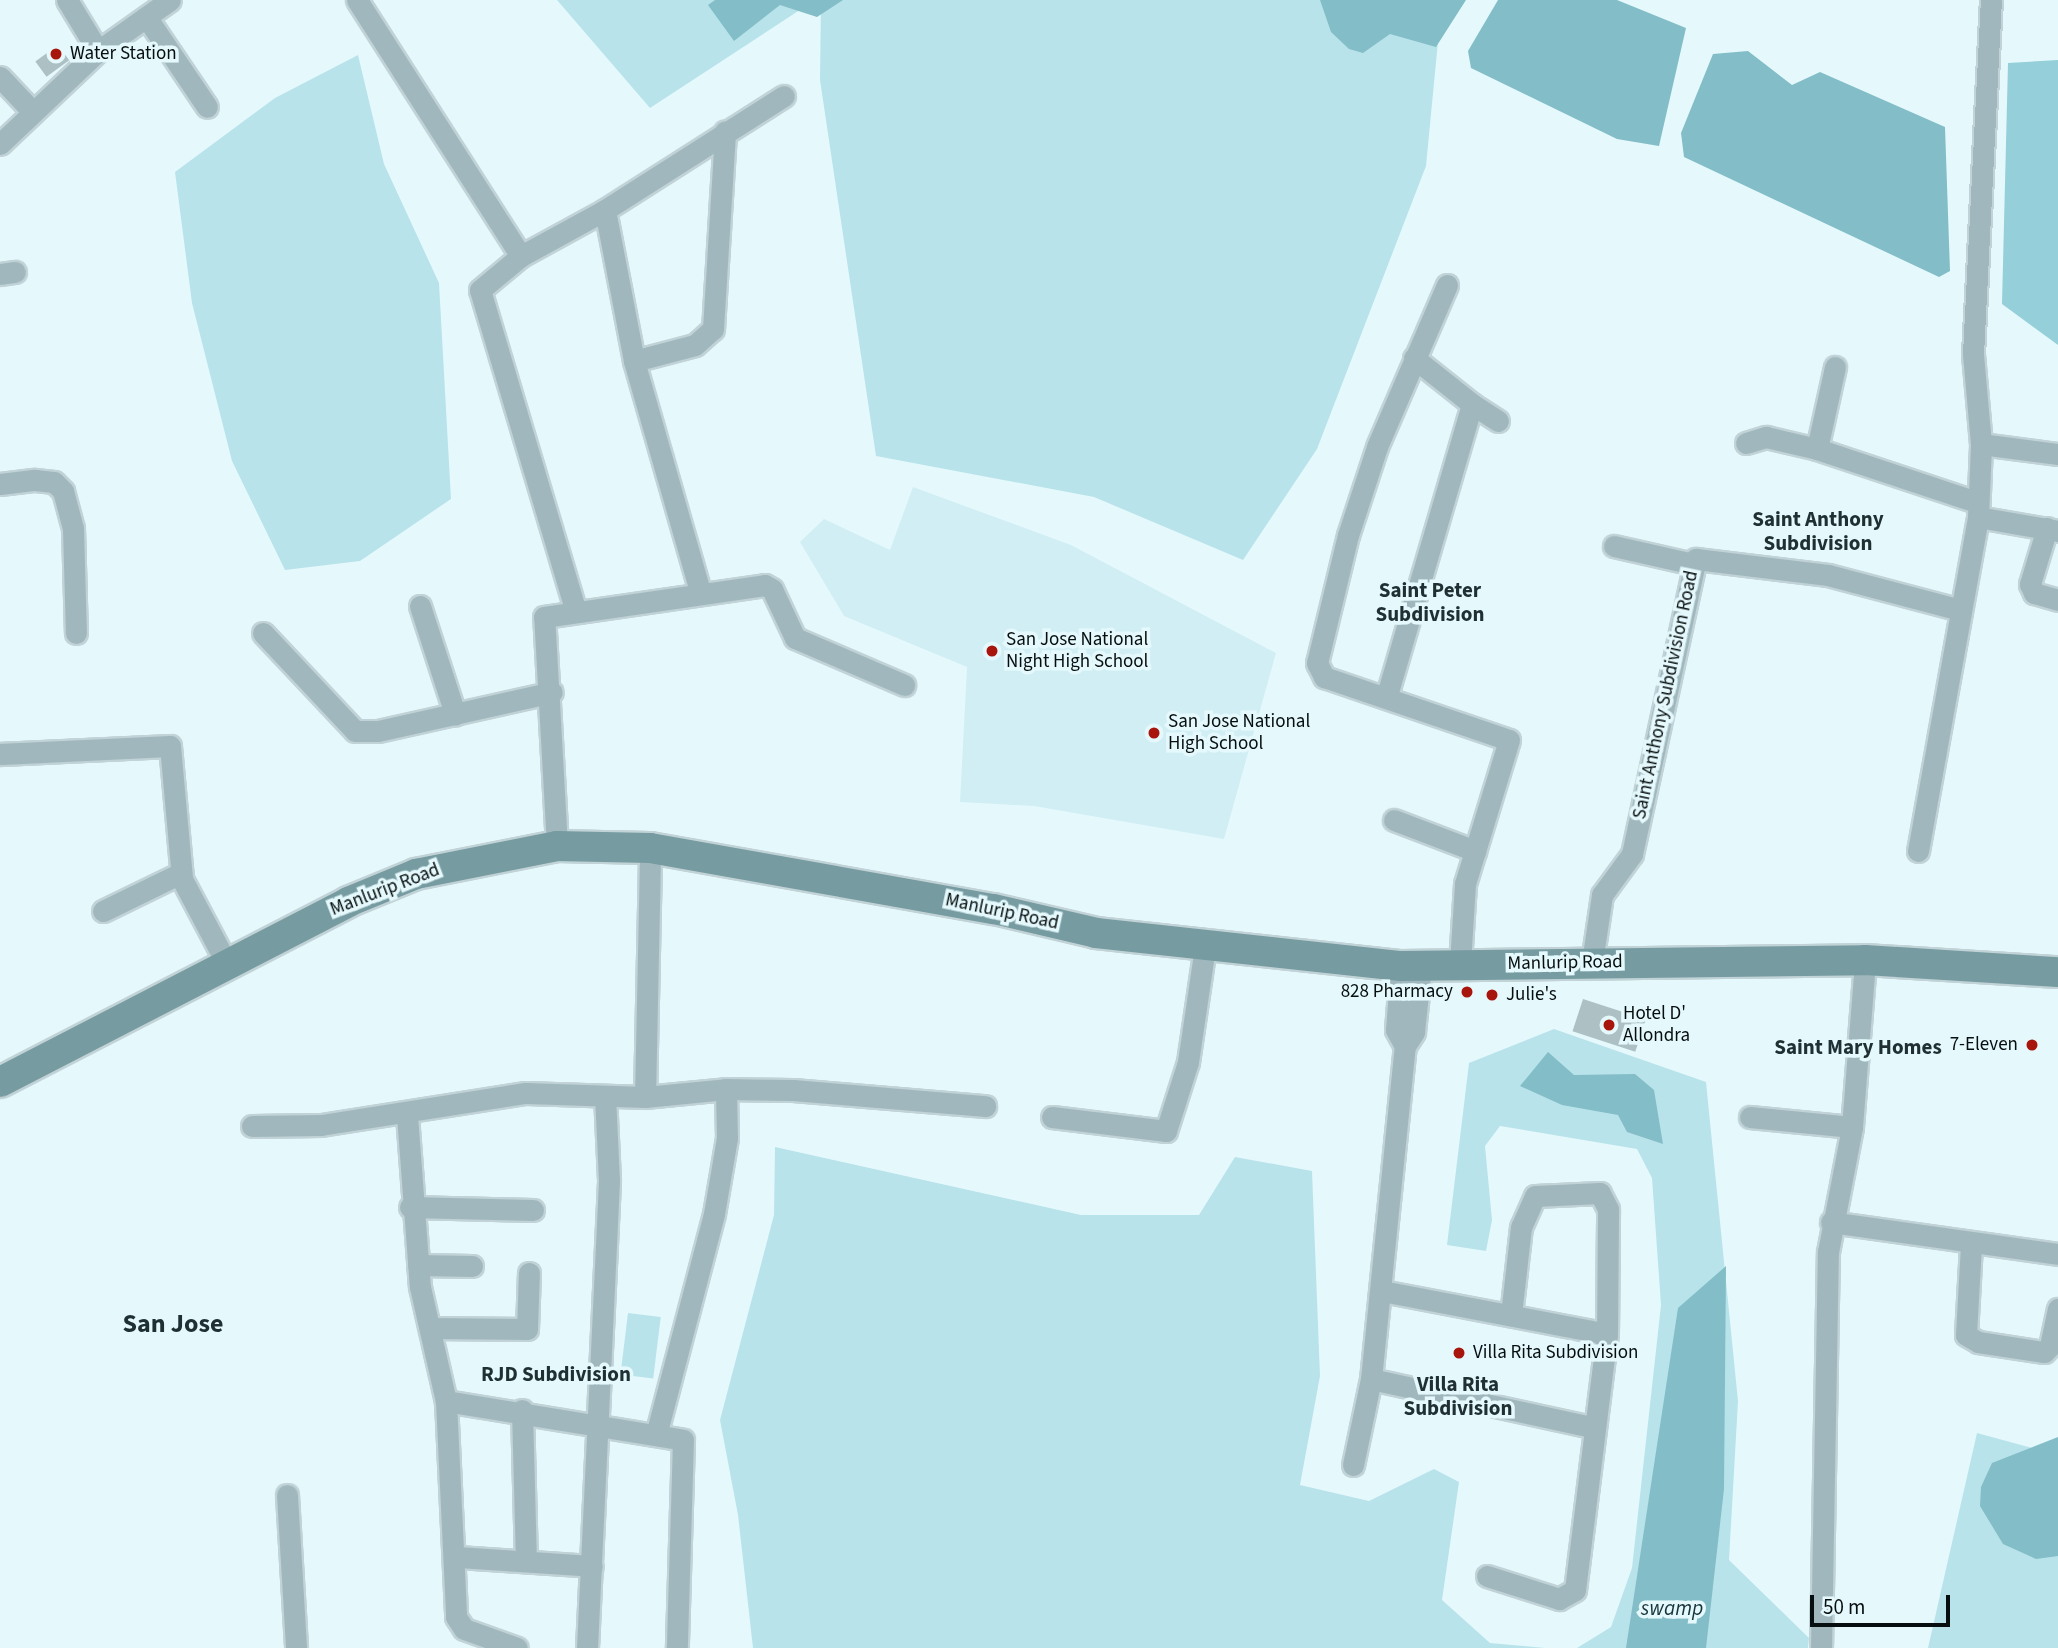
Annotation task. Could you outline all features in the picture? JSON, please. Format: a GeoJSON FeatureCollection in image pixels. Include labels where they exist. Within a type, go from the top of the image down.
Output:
{"type":"FeatureCollection","features":[{"type":"Feature","properties":{"kind":"main road","name":"Manlurip Road"},"geometry":{"type":"LineString","coordinates":[[0,1082],[227,964],[416,874],[557,846],[650,848],[993,909],[1096,933],[1205,947],[1411,966],[1865,960],[2058,972]]}},
{"type":"Feature","properties":{"kind":"street"},"geometry":{"type":"LineString","coordinates":[[67,0],[98,51]]}},
{"type":"Feature","properties":{"kind":"street"},"geometry":{"type":"LineString","coordinates":[[0,144],[98,51],[170,0]]}},
{"type":"Feature","properties":{"kind":"street"},"geometry":{"type":"LineString","coordinates":[[357,0],[522,256]]}},
{"type":"Feature","properties":{"kind":"street"},"geometry":{"type":"LineString","coordinates":[[1918,851],[1957,609],[1977,509],[1981,444],[1973,354],[1991,0]]}},
{"type":"Feature","properties":{"kind":"street"},"geometry":{"type":"LineString","coordinates":[[147,18],[206,107]]}},
{"type":"Feature","properties":{"kind":"street"},"geometry":{"type":"LineString","coordinates":[[0,76],[33,111]]}},
{"type":"Feature","properties":{"kind":"street"},"geometry":{"type":"LineString","coordinates":[[576,612],[480,297],[483,283],[522,256],[605,210],[725,131],[784,96]]}},
{"type":"Feature","properties":{"kind":"street"},"geometry":{"type":"LineString","coordinates":[[634,361],[695,345],[713,329],[725,131]]}},
{"type":"Feature","properties":{"kind":"street"},"geometry":{"type":"LineString","coordinates":[[605,210],[634,361],[699,591]]}},
{"type":"Feature","properties":{"kind":"street"},"geometry":{"type":"LineString","coordinates":[[1447,285],[1414,358],[1348,535],[1317,663],[1324,677],[1387,695],[1509,740],[1465,884],[1460,964]]}},
{"type":"Feature","properties":{"kind":"street"},"geometry":{"type":"LineString","coordinates":[[1414,358],[1497,421]]}},
{"type":"Feature","properties":{"kind":"street"},"geometry":{"type":"LineString","coordinates":[[1817,449],[1835,367]]}},
{"type":"Feature","properties":{"kind":"street"},"geometry":{"type":"LineString","coordinates":[[1387,695],[1472,404]]}},
{"type":"Feature","properties":{"kind":"street"},"geometry":{"type":"LineString","coordinates":[[1746,443],[1766,437],[1817,449],[1977,509],[2052,530],[2030,584],[2034,593],[2058,600]]}},
{"type":"Feature","properties":{"kind":"street"},"geometry":{"type":"LineString","coordinates":[[1981,444],[2058,454]]}},
{"type":"Feature","properties":{"kind":"street"},"geometry":{"type":"LineString","coordinates":[[0,484],[35,480],[54,482],[64,491],[73,528],[76,633]]}},
{"type":"Feature","properties":{"kind":"street"},"geometry":{"type":"LineString","coordinates":[[1614,546],[1693,564]]}},
{"type":"Feature","properties":{"kind":"street","name":"Saint Anthony Subdivision Road"},"geometry":{"type":"LineString","coordinates":[[1592,962],[1602,895],[1632,853],[1693,564],[1701,556],[1828,575],[1957,609]]}},
{"type":"Feature","properties":{"kind":"street"},"geometry":{"type":"LineString","coordinates":[[557,846],[552,692],[541,622],[544,617],[699,591],[769,586],[795,638],[904,685]]}},
{"type":"Feature","properties":{"kind":"street"},"geometry":{"type":"LineString","coordinates":[[420,606],[454,714]]}},
{"type":"Feature","properties":{"kind":"street"},"geometry":{"type":"LineString","coordinates":[[264,634],[355,731],[378,731],[552,692]]}},
{"type":"Feature","properties":{"kind":"street"},"geometry":{"type":"LineString","coordinates":[[0,754],[170,746],[181,873],[227,964]]}},
{"type":"Feature","properties":{"kind":"street"},"geometry":{"type":"LineString","coordinates":[[1394,820],[1475,851]]}},
{"type":"Feature","properties":{"kind":"street"},"geometry":{"type":"LineString","coordinates":[[645,1097],[650,848]]}},
{"type":"Feature","properties":{"kind":"street"},"geometry":{"type":"LineString","coordinates":[[103,911],[181,873]]}},
{"type":"Feature","properties":{"kind":"street"},"geometry":{"type":"LineString","coordinates":[[1052,1117],[1166,1131],[1188,1062],[1205,947]]}},
{"type":"Feature","properties":{"kind":"street"},"geometry":{"type":"LineString","coordinates":[[1821,1648],[1831,1222],[1852,1127],[1865,960]]}},
{"type":"Feature","properties":{"kind":"street"},"geometry":{"type":"LineString","coordinates":[[1353,1465],[1371,1379],[1382,1291],[1405,1046],[1414,1032],[1411,966]]}},
{"type":"Feature","properties":{"kind":"street"},"geometry":{"type":"LineString","coordinates":[[656,1435],[715,1214],[727,1138],[726,1089]]}},
{"type":"Feature","properties":{"kind":"street"},"geometry":{"type":"LineString","coordinates":[[252,1126],[321,1125],[407,1115],[526,1093],[645,1097],[726,1089],[985,1107]]}},
{"type":"Feature","properties":{"kind":"street"},"geometry":{"type":"LineString","coordinates":[[587,1648],[600,1426],[609,1180],[605,1096]]}},
{"type":"Feature","properties":{"kind":"street"},"geometry":{"type":"LineString","coordinates":[[407,1115],[410,1207],[418,1265],[446,1401],[459,1624],[517,1648]]}},
{"type":"Feature","properties":{"kind":"street"},"geometry":{"type":"LineString","coordinates":[[1750,1116],[1852,1127]]}},
{"type":"Feature","properties":{"kind":"street"},"geometry":{"type":"LineString","coordinates":[[1487,1576],[1559,1599],[1570,1597],[1607,1334],[1608,1209],[1600,1193],[1535,1196],[1521,1227],[1511,1315]]}},
{"type":"Feature","properties":{"kind":"street"},"geometry":{"type":"LineString","coordinates":[[410,1207],[534,1210]]}},
{"type":"Feature","properties":{"kind":"street"},"geometry":{"type":"LineString","coordinates":[[1831,1222],[1970,1245],[2058,1254]]}},
{"type":"Feature","properties":{"kind":"street"},"geometry":{"type":"LineString","coordinates":[[1970,1245],[1966,1335],[1978,1342],[2044,1352],[2050,1346],[2058,1309]]}},
{"type":"Feature","properties":{"kind":"street"},"geometry":{"type":"LineString","coordinates":[[418,1265],[472,1266]]}},
{"type":"Feature","properties":{"kind":"street"},"geometry":{"type":"LineString","coordinates":[[430,1328],[527,1329],[529,1273]]}},
{"type":"Feature","properties":{"kind":"street"},"geometry":{"type":"LineString","coordinates":[[1382,1291],[1607,1334]]}},
{"type":"Feature","properties":{"kind":"street"},"geometry":{"type":"LineString","coordinates":[[1371,1379],[1595,1428]]}},
{"type":"Feature","properties":{"kind":"street"},"geometry":{"type":"LineString","coordinates":[[446,1401],[522,1410],[656,1435],[685,1444],[677,1648]]}},
{"type":"Feature","properties":{"kind":"street"},"geometry":{"type":"LineString","coordinates":[[522,1410],[526,1558]]}},
{"type":"Feature","properties":{"kind":"street"},"geometry":{"type":"LineString","coordinates":[[288,1495],[296,1648]]}},
{"type":"Feature","properties":{"kind":"street"},"geometry":{"type":"LineString","coordinates":[[457,1557],[526,1558],[592,1566]]}},
{"type":"Feature","properties":{"kind":"shaded area"},"geometry":{"type":"Polygon","coordinates":[[[557,0],[815,0],[650,108],[557,0]]]}},
{"type":"Feature","properties":{"kind":"shaded area"},"geometry":{"type":"Polygon","coordinates":[[[821,0],[1442,0],[1426,166],[1317,449],[1243,560],[1094,497],[876,456],[820,80],[821,0]]]}},
{"type":"Feature","properties":{"kind":"shaded area"},"geometry":{"type":"Polygon","coordinates":[[[358,55],[384,164],[439,283],[451,499],[360,561],[285,570],[232,461],[192,303],[175,172],[275,98],[358,55]]]}},
{"type":"Feature","properties":{"kind":"shaded area"},"geometry":{"type":"Polygon","coordinates":[[[2058,60],[2058,345],[2002,304],[2008,63],[2058,60]]]}},
{"type":"Feature","properties":{"kind":"shaded area"},"geometry":{"type":"Polygon","coordinates":[[[913,487],[1071,545],[1276,653],[1224,839],[1034,806],[960,802],[967,667],[844,616],[800,542],[824,519],[890,550],[913,487]]]}},
{"type":"Feature","properties":{"kind":"shaded area"},"geometry":{"type":"Polygon","coordinates":[[[1554,1029],[1706,1082],[1738,1401],[1729,1560],[1809,1638],[1808,1648],[1577,1648],[1611,1627],[1632,1568],[1661,1305],[1652,1178],[1637,1149],[1500,1126],[1485,1146],[1492,1220],[1486,1251],[1447,1245],[1469,1063],[1554,1029]]]}},
{"type":"Feature","properties":{"kind":"shaded area"},"geometry":{"type":"Polygon","coordinates":[[[775,1147],[1081,1215],[1199,1215],[1235,1157],[1312,1171],[1320,1376],[1300,1485],[1369,1501],[1434,1469],[1459,1482],[1442,1600],[1490,1643],[1545,1648],[753,1648],[738,1515],[720,1420],[774,1215],[775,1147]]]}},
{"type":"Feature","properties":{"kind":"shaded area"},"geometry":{"type":"Polygon","coordinates":[[[628,1313],[661,1317],[653,1379],[620,1375],[628,1313]]]}},
{"type":"Feature","properties":{"kind":"shaded area"},"geometry":{"type":"Polygon","coordinates":[[[1977,1433],[2058,1455],[2058,1648],[1928,1648],[1977,1433]]]}},
{"type":"Feature","properties":{"kind":"water"},"geometry":{"type":"Polygon","coordinates":[[[715,0],[843,0],[817,17],[780,5],[734,41],[708,5],[715,0]]]}},
{"type":"Feature","properties":{"kind":"water"},"geometry":{"type":"Polygon","coordinates":[[[1320,0],[1466,0],[1436,47],[1390,34],[1363,53],[1349,49],[1331,32],[1320,0]]]}},
{"type":"Feature","properties":{"kind":"water"},"geometry":{"type":"Polygon","coordinates":[[[1498,0],[1617,0],[1686,28],[1659,146],[1617,139],[1471,68],[1468,51],[1498,0]]]}},
{"type":"Feature","properties":{"kind":"water"},"geometry":{"type":"Polygon","coordinates":[[[1748,51],[1792,85],[1820,72],[1945,127],[1950,271],[1939,277],[1684,157],[1681,133],[1713,54],[1748,51]]]}},
{"type":"Feature","properties":{"kind":"water"},"geometry":{"type":"Polygon","coordinates":[[[1548,1052],[1574,1075],[1635,1074],[1654,1090],[1663,1144],[1627,1132],[1618,1115],[1562,1105],[1520,1086],[1548,1052]]]}},
{"type":"Feature","properties":{"kind":"water","name":"swamp"},"geometry":{"type":"Polygon","coordinates":[[[1726,1266],[1724,1489],[1706,1648],[1626,1648],[1678,1308],[1726,1266]]]}},
{"type":"Feature","properties":{"kind":"water"},"geometry":{"type":"Polygon","coordinates":[[[2058,1437],[2058,1556],[2036,1559],[2003,1544],[1980,1506],[1981,1487],[1992,1463],[2058,1437]]]}},
{"type":"Feature","properties":{"kind":"building","name":"Water Station"},"geometry":{"type":"Polygon","coordinates":[[[58,45],[69,60],[47,77],[35,61],[58,45]]]}},
{"type":"Feature","properties":{"kind":"building","name":"Hotel D' Allondra"},"geometry":{"type":"Polygon","coordinates":[[[1583,999],[1646,1019],[1635,1052],[1572,1031],[1583,999]]]}},
{"type":"Feature","properties":{"kind":"place","name":"Water Station"},"geometry":{"type":"Point","coordinates":[56,54]}},
{"type":"Feature","properties":{"kind":"place","name":"San Jose National Night High School"},"geometry":{"type":"Point","coordinates":[992,651]}},
{"type":"Feature","properties":{"kind":"place","name":"San Jose National High School"},"geometry":{"type":"Point","coordinates":[1154,733]}},
{"type":"Feature","properties":{"kind":"place","name":"828 Pharmacy"},"geometry":{"type":"Point","coordinates":[1467,992]}},
{"type":"Feature","properties":{"kind":"place","name":"Julie's"},"geometry":{"type":"Point","coordinates":[1492,995]}},
{"type":"Feature","properties":{"kind":"place","name":"Hotel D' Allondra"},"geometry":{"type":"Point","coordinates":[1609,1025]}},
{"type":"Feature","properties":{"kind":"place","name":"7-Eleven"},"geometry":{"type":"Point","coordinates":[2032,1045]}},
{"type":"Feature","properties":{"kind":"place","name":"Villa Rita Subdivision"},"geometry":{"type":"Point","coordinates":[1459,1353]}},
{"type":"Feature","properties":{"kind":"district","name":"Saint Anthony Subdivision"},"geometry":{"type":"Point","coordinates":[1818,531]}},
{"type":"Feature","properties":{"kind":"district","name":"Saint Peter Subdivision"},"geometry":{"type":"Point","coordinates":[1430,602]}},
{"type":"Feature","properties":{"kind":"district","name":"Saint Mary Homes"},"geometry":{"type":"Point","coordinates":[1858,1047]}},
{"type":"Feature","properties":{"kind":"district","name":"San Jose"},"geometry":{"type":"Point","coordinates":[173,1324]}},
{"type":"Feature","properties":{"kind":"district","name":"RJD Subdivision"},"geometry":{"type":"Point","coordinates":[556,1374]}},
{"type":"Feature","properties":{"kind":"district","name":"Villa Rita Subdivision"},"geometry":{"type":"Point","coordinates":[1458,1396]}}]}
